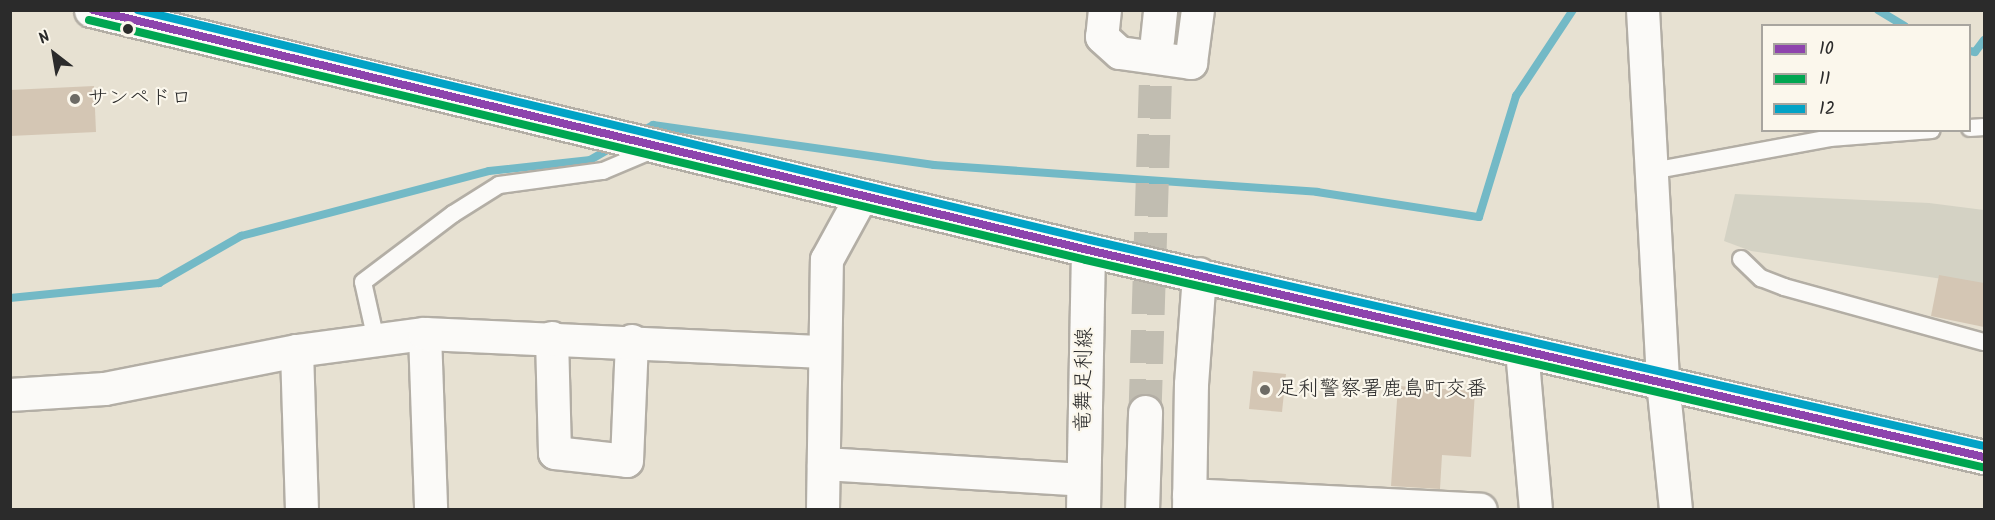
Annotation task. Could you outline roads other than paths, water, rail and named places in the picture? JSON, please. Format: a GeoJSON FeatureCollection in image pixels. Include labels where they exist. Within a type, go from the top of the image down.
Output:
{"type":"FeatureCollection","features":[{"type":"Feature","properties":{"kind":"main road"},"geometry":{"type":"LineString","coordinates":[[92,10],[1088,250],[1984,457]]}},
{"type":"Feature","properties":{"kind":"main road","name":"竜舞足利線"},"geometry":{"type":"LineString","coordinates":[[1084,495],[1088,250]]}},
{"type":"Feature","properties":{"kind":"main road"},"geometry":{"type":"LineString","coordinates":[[1189,502],[1198,274]]}},
{"type":"Feature","properties":{"kind":"main road"},"geometry":{"type":"LineString","coordinates":[[1142,510],[1145,412]]}},
{"type":"Feature","properties":{"kind":"street"},"geometry":{"type":"LineString","coordinates":[[1105,10],[1101,37],[1119,53],[1191,63],[1198,10]]}},
{"type":"Feature","properties":{"kind":"street"},"geometry":{"type":"LineString","coordinates":[[1643,10],[1663,382],[1676,510]]}},
{"type":"Feature","properties":{"kind":"street"},"geometry":{"type":"LineString","coordinates":[[823,510],[827,260],[861,196]]}},
{"type":"Feature","properties":{"kind":"street"},"geometry":{"type":"LineString","coordinates":[[10,396],[105,389],[297,351],[425,334],[632,341],[825,352]]}},
{"type":"Feature","properties":{"kind":"street"},"geometry":{"type":"LineString","coordinates":[[425,334],[431,510]]}},
{"type":"Feature","properties":{"kind":"street"},"geometry":{"type":"LineString","coordinates":[[552,338],[555,453],[627,461],[632,341]]}},
{"type":"Feature","properties":{"kind":"street"},"geometry":{"type":"LineString","coordinates":[[1522,350],[1536,510]]}},
{"type":"Feature","properties":{"kind":"street"},"geometry":{"type":"LineString","coordinates":[[297,351],[302,510]]}},
{"type":"Feature","properties":{"kind":"street"},"geometry":{"type":"LineString","coordinates":[[824,464],[1084,495]]}},
{"type":"Feature","properties":{"kind":"street"},"geometry":{"type":"LineString","coordinates":[[1189,502],[1481,510]]}},
{"type":"Feature","properties":{"kind":"lane"},"geometry":{"type":"LineString","coordinates":[[1652,171],[1830,138],[1906,132]]}},
{"type":"Feature","properties":{"kind":"lane"},"geometry":{"type":"LineString","coordinates":[[376,340],[363,282],[453,214],[499,185],[603,171],[659,147]]}},
{"type":"Feature","properties":{"kind":"lane"},"geometry":{"type":"LineString","coordinates":[[1741,259],[1761,278],[1784,287],[1984,342]]}},
{"type":"Feature","properties":{"kind":"waterway"},"geometry":{"type":"LineString","coordinates":[[641,132],[653,125],[934,165],[1317,192],[1479,217],[1516,96],[1573,10]]}},
{"type":"Feature","properties":{"kind":"waterway"},"geometry":{"type":"LineString","coordinates":[[1878,10],[1902,24]]}},
{"type":"Feature","properties":{"kind":"waterway"},"geometry":{"type":"LineString","coordinates":[[1971,51],[1975,52],[1984,40]]}},
{"type":"Feature","properties":{"kind":"waterway"},"geometry":{"type":"LineString","coordinates":[[10,298],[159,283],[241,236],[489,171],[590,160],[614,146]]}},
{"type":"Feature","properties":{"kind":"tunnel"},"geometry":{"type":"LineString","coordinates":[[1145,412],[1157,40]]}},
{"type":"Feature","properties":{"kind":"place","name":"サンペドロ"},"geometry":{"type":"Point","coordinates":[75,99]}},
{"type":"Feature","properties":{"kind":"place","name":"足利警察署鹿島町交番"},"geometry":{"type":"Point","coordinates":[1265,390]}}]}
